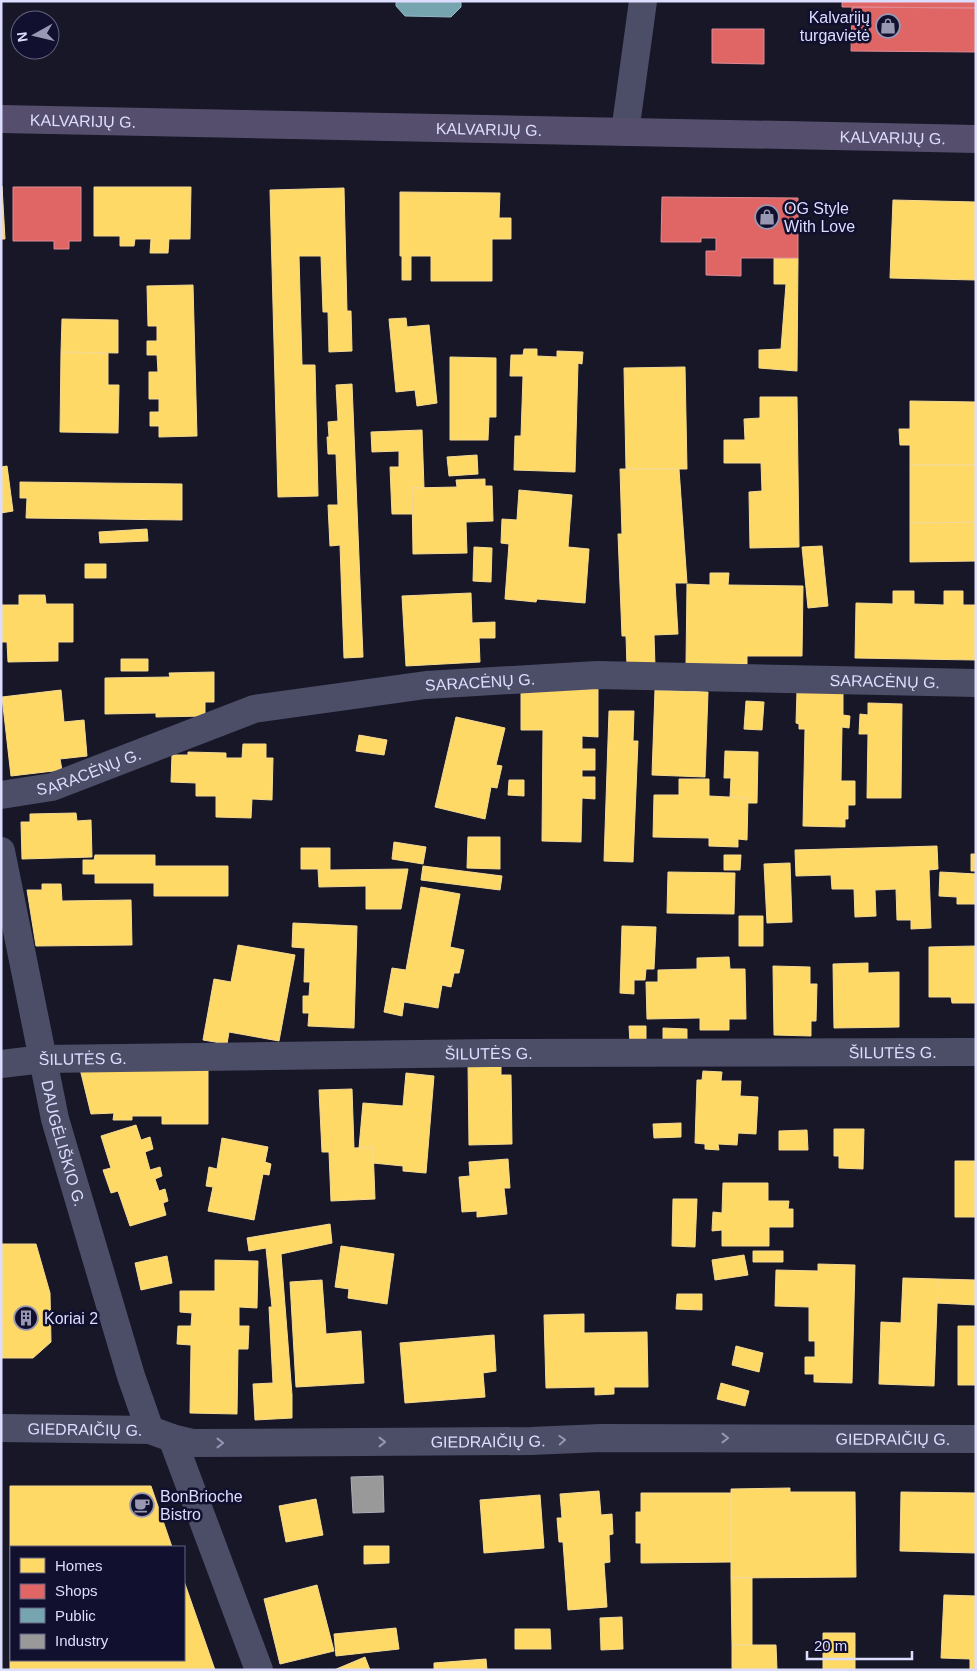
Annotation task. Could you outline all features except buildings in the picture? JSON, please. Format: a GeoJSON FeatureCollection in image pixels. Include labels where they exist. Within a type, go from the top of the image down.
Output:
{"type":"FeatureCollection","features":[{"type":"Feature","properties":{"kind":"main road","name":"KALVARIJŲ G."},"geometry":{"type":"LineString","coordinates":[[1,118],[976,139]]}},
{"type":"Feature","properties":{"kind":"street"},"geometry":{"type":"LineString","coordinates":[[625,132],[643,1]]}},
{"type":"Feature","properties":{"kind":"street","name":"SARACĖNŲ G."},"geometry":{"type":"LineString","coordinates":[[1,795],[52,787],[254,709],[426,685],[597,675],[976,683]]}},
{"type":"Feature","properties":{"kind":"street","name":"DAUGĖLIŠKIO G."},"geometry":{"type":"LineString","coordinates":[[1,851],[55,1119],[134,1384],[161,1434],[259,1670]]}},
{"type":"Feature","properties":{"kind":"street","name":"ŠILUTĖS G."},"geometry":{"type":"LineString","coordinates":[[1,1064],[42,1059],[491,1053],[976,1052]]}},
{"type":"Feature","properties":{"kind":"street","name":"GIEDRAIČIŲ G."},"geometry":{"type":"LineString","coordinates":[[1,1428],[161,1434],[194,1443],[531,1441],[601,1438],[976,1439]]}},
{"type":"Feature","properties":{"kind":"place","name":"Kalvarijų turgavietė"},"geometry":{"type":"Point","coordinates":[888,26]}},
{"type":"Feature","properties":{"kind":"place","name":"OG Style With Love"},"geometry":{"type":"Point","coordinates":[767,217]}},
{"type":"Feature","properties":{"kind":"place","name":"Koriai 2"},"geometry":{"type":"Point","coordinates":[26,1318]}},
{"type":"Feature","properties":{"kind":"place","name":"BonBrioche Bistro"},"geometry":{"type":"Point","coordinates":[142,1505]}}]}
